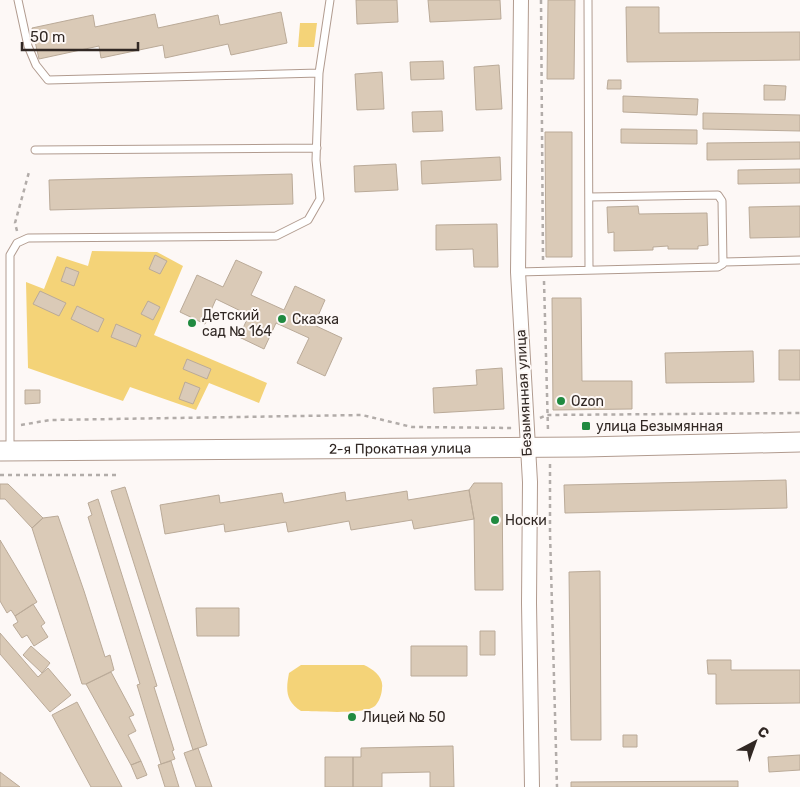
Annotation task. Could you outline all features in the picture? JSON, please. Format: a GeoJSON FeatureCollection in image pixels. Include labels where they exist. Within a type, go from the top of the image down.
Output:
{"type":"FeatureCollection","features":[{"type":"Feature","properties":{"kind":"street","name":"Безымянная улица"},"geometry":{"type":"LineString","coordinates":[[521,0],[518,272],[530,482],[529,603],[532,787]]}},
{"type":"Feature","properties":{"kind":"street","name":"2-я Прокатная улица"},"geometry":{"type":"LineString","coordinates":[[5,451],[527,448],[800,442]]}},
{"type":"Feature","properties":{"kind":"lane"},"geometry":{"type":"LineString","coordinates":[[18,0],[28,46],[36,65],[48,80],[319,72]]}},
{"type":"Feature","properties":{"kind":"lane"},"geometry":{"type":"LineString","coordinates":[[5,451],[11,427],[10,255],[16,243],[28,238],[276,236],[308,220],[320,198],[316,148],[319,72],[330,0]]}},
{"type":"Feature","properties":{"kind":"lane"},"geometry":{"type":"LineString","coordinates":[[588,0],[590,270]]}},
{"type":"Feature","properties":{"kind":"lane"},"geometry":{"type":"LineString","coordinates":[[35,150],[316,148]]}},
{"type":"Feature","properties":{"kind":"lane"},"geometry":{"type":"LineString","coordinates":[[518,272],[721,267],[724,262],[722,201],[718,195],[589,197]]}},
{"type":"Feature","properties":{"kind":"lane"},"geometry":{"type":"LineString","coordinates":[[724,262],[800,260]]}},
{"type":"Feature","properties":{"kind":"path"},"geometry":{"type":"LineString","coordinates":[[542,0],[543,271],[547,415],[550,447],[550,533],[557,787]]}},
{"type":"Feature","properties":{"kind":"path"},"geometry":{"type":"LineString","coordinates":[[15,223],[29,172]]}},
{"type":"Feature","properties":{"kind":"path"},"geometry":{"type":"LineString","coordinates":[[11,427],[50,420],[362,416],[412,427],[514,428],[547,415],[800,413]]}},
{"type":"Feature","properties":{"kind":"path"},"geometry":{"type":"LineString","coordinates":[[0,475],[117,475]]}},
{"type":"Feature","properties":{"kind":"shaded area"},"geometry":{"type":"Polygon","coordinates":[[[300,23],[317,23],[314,47],[298,47],[300,23]]]}},
{"type":"Feature","properties":{"kind":"shaded area"},"geometry":{"type":"Polygon","coordinates":[[[92,251],[157,252],[183,266],[154,335],[267,383],[259,403],[209,383],[196,410],[130,387],[123,401],[28,368],[26,282],[44,289],[57,256],[88,266],[92,251]]]}},
{"type":"Feature","properties":{"kind":"shaded area"},"geometry":{"type":"Polygon","coordinates":[[[301,665],[364,665],[380,677],[382,690],[379,700],[375,706],[361,711],[301,711],[289,699],[287,684],[289,673],[301,665]]]}},
{"type":"Feature","properties":{"kind":"building"},"geometry":{"type":"Polygon","coordinates":[[[356,0],[397,0],[398,22],[357,24],[356,0]]]}},
{"type":"Feature","properties":{"kind":"building"},"geometry":{"type":"Polygon","coordinates":[[[428,0],[500,0],[501,19],[430,22],[428,0]]]}},
{"type":"Feature","properties":{"kind":"building"},"geometry":{"type":"Polygon","coordinates":[[[548,0],[575,0],[574,79],[547,79],[548,0]]]}},
{"type":"Feature","properties":{"kind":"building"},"geometry":{"type":"Polygon","coordinates":[[[626,7],[659,7],[659,33],[800,32],[800,60],[627,62],[626,7]]]}},
{"type":"Feature","properties":{"kind":"building"},"geometry":{"type":"Polygon","coordinates":[[[281,12],[287,43],[231,55],[228,44],[165,58],[163,45],[101,58],[99,46],[39,59],[32,28],[93,15],[95,27],[155,14],[158,28],[218,15],[220,25],[281,12]]]}},
{"type":"Feature","properties":{"kind":"building"},"geometry":{"type":"Polygon","coordinates":[[[443,61],[444,79],[411,80],[410,62],[443,61]]]}},
{"type":"Feature","properties":{"kind":"building"},"geometry":{"type":"Polygon","coordinates":[[[499,65],[502,109],[476,110],[474,67],[499,65]]]}},
{"type":"Feature","properties":{"kind":"building"},"geometry":{"type":"Polygon","coordinates":[[[382,72],[384,109],[357,110],[355,74],[382,72]]]}},
{"type":"Feature","properties":{"kind":"building"},"geometry":{"type":"Polygon","coordinates":[[[608,80],[621,80],[621,89],[607,89],[608,80]]]}},
{"type":"Feature","properties":{"kind":"building"},"geometry":{"type":"Polygon","coordinates":[[[764,85],[786,86],[785,100],[764,100],[764,85]]]}},
{"type":"Feature","properties":{"kind":"building"},"geometry":{"type":"Polygon","coordinates":[[[623,96],[698,99],[697,115],[623,112],[623,96]]]}},
{"type":"Feature","properties":{"kind":"building"},"geometry":{"type":"Polygon","coordinates":[[[442,111],[443,131],[413,132],[412,112],[442,111]]]}},
{"type":"Feature","properties":{"kind":"building"},"geometry":{"type":"Polygon","coordinates":[[[703,113],[800,115],[800,131],[703,129],[703,113]]]}},
{"type":"Feature","properties":{"kind":"building"},"geometry":{"type":"Polygon","coordinates":[[[621,129],[697,130],[697,144],[621,143],[621,129]]]}},
{"type":"Feature","properties":{"kind":"building"},"geometry":{"type":"Polygon","coordinates":[[[545,132],[572,132],[572,257],[546,257],[545,132]]]}},
{"type":"Feature","properties":{"kind":"building"},"geometry":{"type":"Polygon","coordinates":[[[800,142],[800,159],[707,160],[707,143],[800,142]]]}},
{"type":"Feature","properties":{"kind":"building"},"geometry":{"type":"Polygon","coordinates":[[[500,157],[501,180],[422,184],[421,161],[500,157]]]}},
{"type":"Feature","properties":{"kind":"building"},"geometry":{"type":"Polygon","coordinates":[[[396,164],[398,190],[355,192],[354,166],[396,164]]]}},
{"type":"Feature","properties":{"kind":"building"},"geometry":{"type":"Polygon","coordinates":[[[800,169],[800,183],[738,184],[738,170],[800,169]]]}},
{"type":"Feature","properties":{"kind":"building"},"geometry":{"type":"Polygon","coordinates":[[[292,174],[293,204],[50,210],[49,180],[292,174]]]}},
{"type":"Feature","properties":{"kind":"building"},"geometry":{"type":"Polygon","coordinates":[[[638,206],[639,214],[707,213],[708,245],[698,246],[698,249],[668,249],[668,246],[653,247],[653,250],[614,251],[614,232],[608,233],[607,207],[638,206]]]}},
{"type":"Feature","properties":{"kind":"building"},"geometry":{"type":"Polygon","coordinates":[[[800,206],[800,237],[750,238],[749,207],[800,206]]]}},
{"type":"Feature","properties":{"kind":"building"},"geometry":{"type":"Polygon","coordinates":[[[497,224],[498,267],[474,267],[473,249],[436,250],[436,225],[497,224]]]}},
{"type":"Feature","properties":{"kind":"building"},"geometry":{"type":"Polygon","coordinates":[[[155,255],[167,261],[160,274],[149,269],[155,255]]]}},
{"type":"Feature","properties":{"kind":"building","name":"Сказка"},"geometry":{"type":"Polygon","coordinates":[[[236,260],[262,272],[251,295],[284,310],[295,286],[325,300],[314,325],[342,338],[325,376],[297,363],[309,338],[276,323],[264,349],[239,337],[249,315],[216,299],[205,324],[180,312],[197,275],[223,287],[236,260]]]}},
{"type":"Feature","properties":{"kind":"building"},"geometry":{"type":"Polygon","coordinates":[[[66,267],[79,272],[74,286],[61,281],[66,267]]]}},
{"type":"Feature","properties":{"kind":"building"},"geometry":{"type":"Polygon","coordinates":[[[40,291],[66,303],[59,316],[33,304],[40,291]]]}},
{"type":"Feature","properties":{"kind":"building"},"geometry":{"type":"Polygon","coordinates":[[[552,298],[581,298],[582,381],[632,381],[632,409],[553,410],[552,298]]]}},
{"type":"Feature","properties":{"kind":"building"},"geometry":{"type":"Polygon","coordinates":[[[148,301],[160,307],[153,320],[141,314],[148,301]]]}},
{"type":"Feature","properties":{"kind":"building"},"geometry":{"type":"Polygon","coordinates":[[[77,306],[104,319],[98,332],[71,319],[77,306]]]}},
{"type":"Feature","properties":{"kind":"building"},"geometry":{"type":"Polygon","coordinates":[[[116,324],[141,335],[136,347],[111,337],[116,324]]]}},
{"type":"Feature","properties":{"kind":"building"},"geometry":{"type":"Polygon","coordinates":[[[779,350],[800,350],[800,380],[779,380],[779,350]]]}},
{"type":"Feature","properties":{"kind":"building"},"geometry":{"type":"Polygon","coordinates":[[[753,351],[754,382],[666,383],[665,353],[753,351]]]}},
{"type":"Feature","properties":{"kind":"building"},"geometry":{"type":"Polygon","coordinates":[[[187,359],[211,369],[207,379],[183,369],[187,359]]]}},
{"type":"Feature","properties":{"kind":"building"},"geometry":{"type":"Polygon","coordinates":[[[502,368],[504,409],[434,413],[433,388],[477,385],[476,370],[502,368]]]}},
{"type":"Feature","properties":{"kind":"building"},"geometry":{"type":"Polygon","coordinates":[[[185,382],[200,388],[193,404],[179,399],[185,382]]]}},
{"type":"Feature","properties":{"kind":"building"},"geometry":{"type":"Polygon","coordinates":[[[25,390],[40,390],[40,403],[25,404],[25,390]]]}},
{"type":"Feature","properties":{"kind":"building"},"geometry":{"type":"Polygon","coordinates":[[[786,480],[787,508],[565,513],[564,485],[786,480]]]}},
{"type":"Feature","properties":{"kind":"building"},"geometry":{"type":"Polygon","coordinates":[[[474,483],[502,483],[503,590],[475,590],[474,519],[469,490],[474,483]]]}},
{"type":"Feature","properties":{"kind":"building"},"geometry":{"type":"Polygon","coordinates":[[[0,484],[8,484],[43,518],[32,528],[5,499],[0,499],[0,484]]]}},
{"type":"Feature","properties":{"kind":"building"},"geometry":{"type":"Polygon","coordinates":[[[125,487],[207,745],[193,750],[111,491],[125,487]]]}},
{"type":"Feature","properties":{"kind":"building"},"geometry":{"type":"Polygon","coordinates":[[[469,490],[474,519],[414,529],[412,520],[351,530],[349,521],[288,532],[286,522],[225,532],[224,524],[165,534],[160,505],[219,495],[220,503],[282,493],[284,503],[345,492],[346,501],[407,491],[408,500],[469,490]]]}},
{"type":"Feature","properties":{"kind":"building"},"geometry":{"type":"Polygon","coordinates":[[[98,499],[157,686],[154,687],[174,750],[172,751],[175,759],[161,764],[137,685],[140,684],[88,517],[92,515],[88,503],[98,499]]]}},
{"type":"Feature","properties":{"kind":"building"},"geometry":{"type":"Polygon","coordinates":[[[58,516],[105,657],[110,655],[114,670],[86,684],[82,684],[32,528],[43,518],[58,516]]]}},
{"type":"Feature","properties":{"kind":"building"},"geometry":{"type":"Polygon","coordinates":[[[0,540],[37,602],[15,616],[11,610],[7,613],[0,601],[0,540]]]}},
{"type":"Feature","properties":{"kind":"building"},"geometry":{"type":"Polygon","coordinates":[[[600,571],[601,740],[571,740],[569,572],[600,571]]]}},
{"type":"Feature","properties":{"kind":"building"},"geometry":{"type":"Polygon","coordinates":[[[33,604],[45,623],[41,626],[48,637],[34,646],[27,635],[22,638],[13,625],[18,622],[15,616],[33,604]]]}},
{"type":"Feature","properties":{"kind":"building"},"geometry":{"type":"Polygon","coordinates":[[[196,608],[239,608],[239,636],[197,636],[196,608]]]}},
{"type":"Feature","properties":{"kind":"building"},"geometry":{"type":"Polygon","coordinates":[[[480,631],[495,631],[495,655],[480,655],[480,631]]]}},
{"type":"Feature","properties":{"kind":"building"},"geometry":{"type":"Polygon","coordinates":[[[0,633],[38,677],[48,668],[71,695],[50,712],[0,654],[0,633]]]}},
{"type":"Feature","properties":{"kind":"building"},"geometry":{"type":"Polygon","coordinates":[[[31,646],[50,663],[42,673],[23,655],[31,646]]]}},
{"type":"Feature","properties":{"kind":"building"},"geometry":{"type":"Polygon","coordinates":[[[411,646],[467,646],[467,676],[411,676],[411,646]]]}},
{"type":"Feature","properties":{"kind":"building"},"geometry":{"type":"Polygon","coordinates":[[[707,660],[731,660],[731,670],[800,670],[800,703],[716,704],[716,674],[708,674],[707,660]]]}},
{"type":"Feature","properties":{"kind":"building"},"geometry":{"type":"Polygon","coordinates":[[[111,672],[134,715],[129,717],[136,731],[128,735],[141,761],[131,765],[86,684],[111,672]]]}},
{"type":"Feature","properties":{"kind":"building"},"geometry":{"type":"Polygon","coordinates":[[[77,702],[122,787],[91,787],[52,715],[77,702]]]}},
{"type":"Feature","properties":{"kind":"building"},"geometry":{"type":"Polygon","coordinates":[[[623,735],[637,735],[637,747],[623,747],[623,735]]]}},
{"type":"Feature","properties":{"kind":"building"},"geometry":{"type":"Polygon","coordinates":[[[453,746],[454,787],[430,787],[430,772],[382,773],[382,787],[353,787],[353,757],[361,757],[361,748],[453,746]]]}},
{"type":"Feature","properties":{"kind":"building"},"geometry":{"type":"Polygon","coordinates":[[[198,748],[212,787],[196,787],[184,753],[198,748]]]}},
{"type":"Feature","properties":{"kind":"building"},"geometry":{"type":"Polygon","coordinates":[[[800,755],[800,770],[769,772],[768,757],[800,755]]]}},
{"type":"Feature","properties":{"kind":"building"},"geometry":{"type":"Polygon","coordinates":[[[325,757],[353,757],[353,787],[325,787],[325,757]]]}},
{"type":"Feature","properties":{"kind":"building"},"geometry":{"type":"Polygon","coordinates":[[[141,761],[147,775],[137,779],[131,765],[141,761]]]}},
{"type":"Feature","properties":{"kind":"building"},"geometry":{"type":"Polygon","coordinates":[[[171,761],[179,787],[165,787],[158,765],[171,761]]]}},
{"type":"Feature","properties":{"kind":"building"},"geometry":{"type":"Polygon","coordinates":[[[0,772],[20,787],[0,787],[0,772]]]}},
{"type":"Feature","properties":{"kind":"building"},"geometry":{"type":"Polygon","coordinates":[[[738,781],[738,787],[571,787],[571,782],[738,781]]]}},
{"type":"Feature","properties":{"kind":"place","name":"Сказка"},"geometry":{"type":"Point","coordinates":[282,319]}},
{"type":"Feature","properties":{"kind":"place","name":"Детский сад № 164"},"geometry":{"type":"Point","coordinates":[192,323]}},
{"type":"Feature","properties":{"kind":"place","name":"Ozon"},"geometry":{"type":"Point","coordinates":[561,401]}},
{"type":"Feature","properties":{"kind":"place","name":"улица Безымянная"},"geometry":{"type":"Point","coordinates":[586,426]}},
{"type":"Feature","properties":{"kind":"place","name":"Носки"},"geometry":{"type":"Point","coordinates":[495,520]}},
{"type":"Feature","properties":{"kind":"place","name":"Лицей № 50"},"geometry":{"type":"Point","coordinates":[352,717]}}]}
